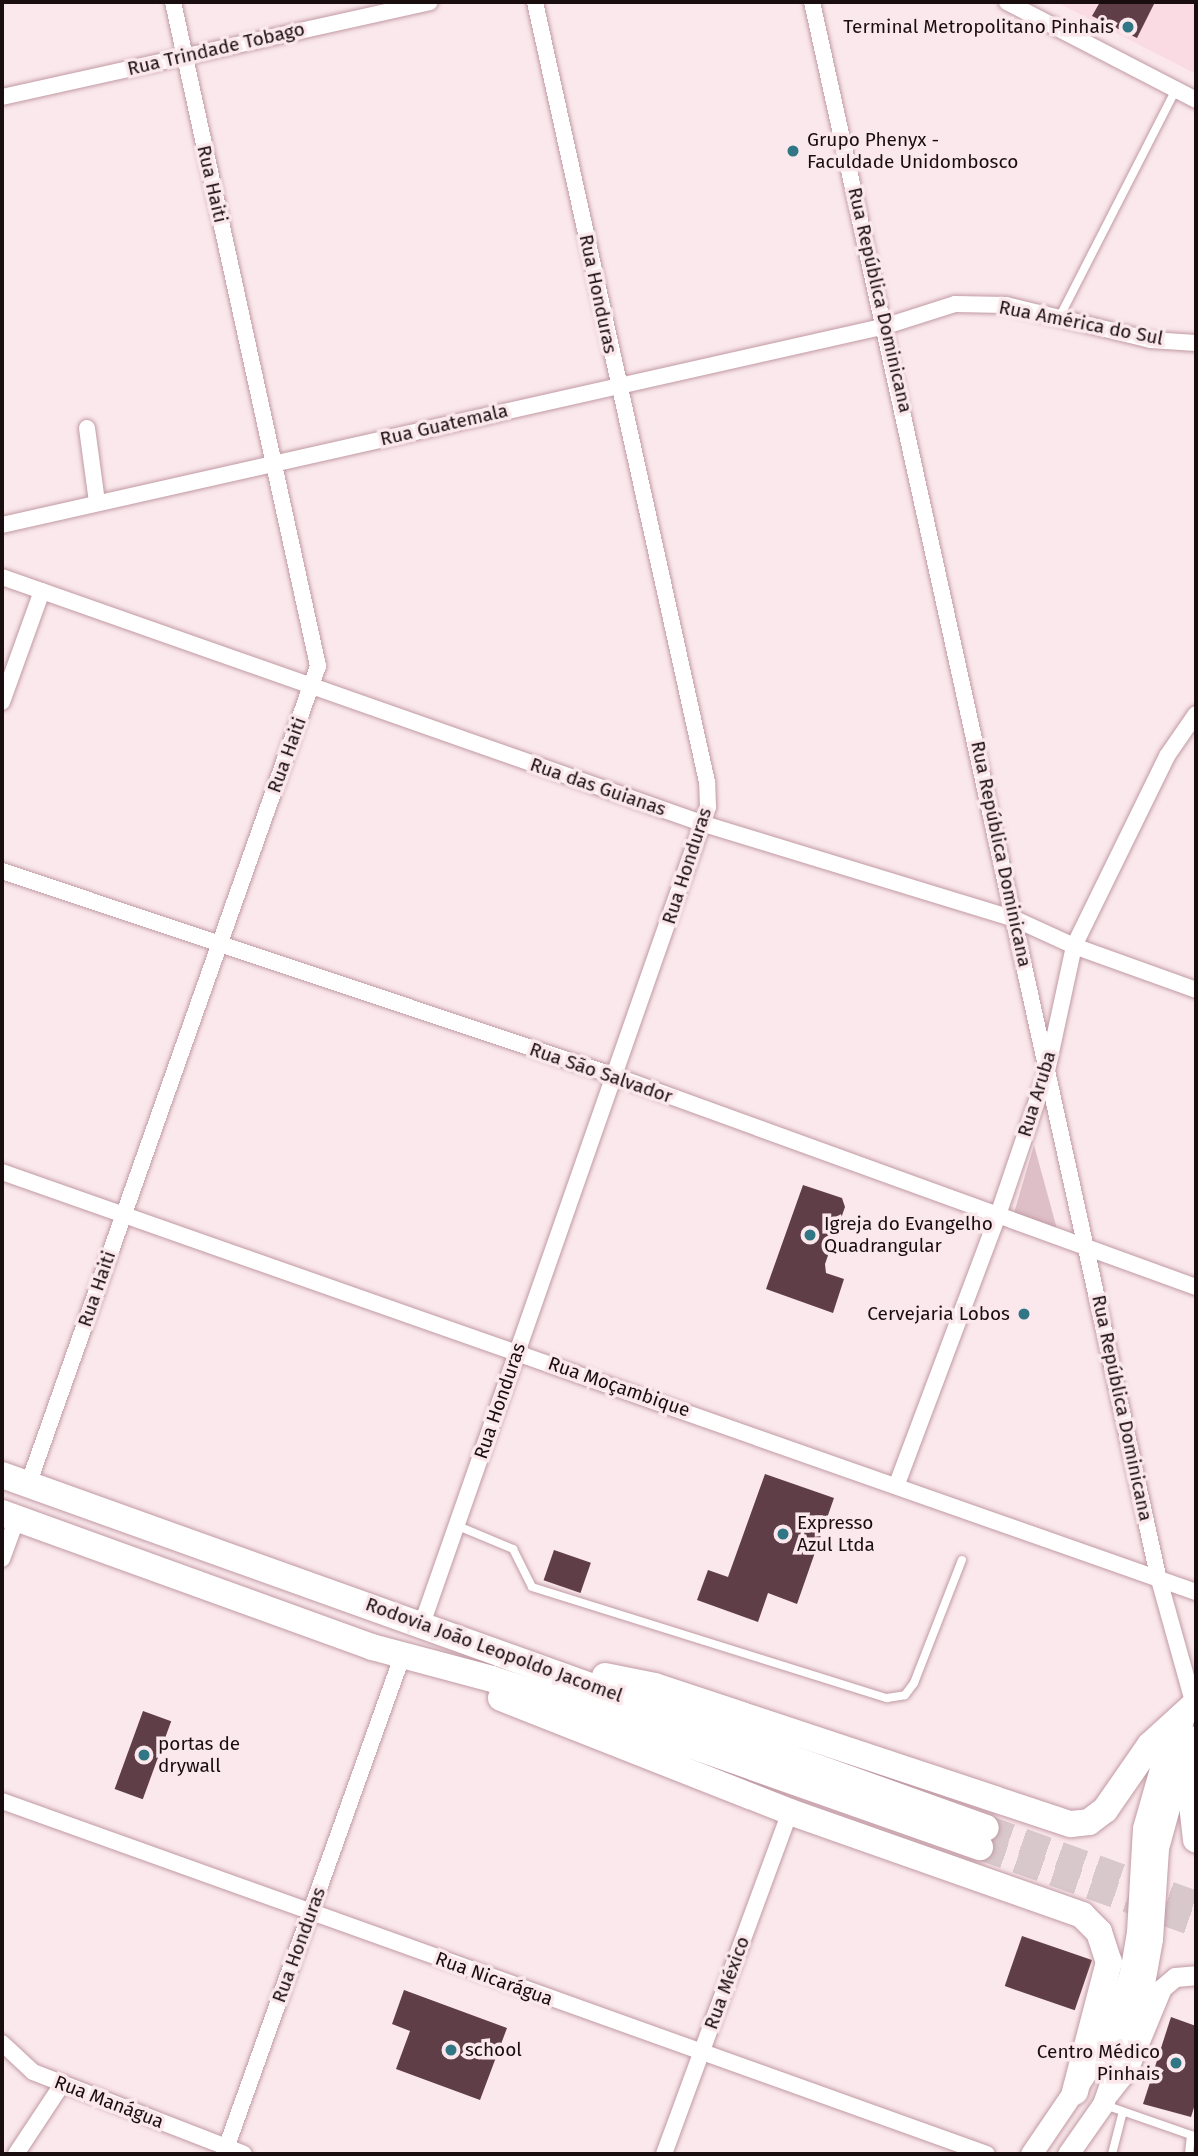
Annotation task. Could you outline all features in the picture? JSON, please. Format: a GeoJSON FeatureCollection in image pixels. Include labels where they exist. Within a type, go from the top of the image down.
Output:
{"type":"FeatureCollection","features":[{"type":"Feature","properties":{"kind":"highway","name":"Rodovia João Leopoldo Jacomel"},"geometry":{"type":"LineString","coordinates":[[2,1475],[519,1658],[983,1837],[492,1679],[402,1657],[9,1515]]}},
{"type":"Feature","properties":{"kind":"highway"},"geometry":{"type":"LineString","coordinates":[[402,1657],[790,1812],[1070,1909],[1092,1923],[1105,1943],[1108,1972],[1082,2054],[1075,2092]]}},
{"type":"Feature","properties":{"kind":"highway"},"geometry":{"type":"LineString","coordinates":[[519,1658],[655,1686],[1071,1824],[1089,1822],[1105,1810],[1150,1745],[1195,1703]]}},
{"type":"Feature","properties":{"kind":"highway"},"geometry":{"type":"LineString","coordinates":[[1196,1767],[1190,1787],[1196,1840]]}},
{"type":"Feature","properties":{"kind":"main road"},"geometry":{"type":"LineString","coordinates":[[1069,2154],[1102,2104],[1143,1989],[1146,1904],[1143,1828],[1166,1748],[1195,1703]]}},
{"type":"Feature","properties":{"kind":"main road"},"geometry":{"type":"LineString","coordinates":[[1031,2154],[1075,2092],[1101,2049],[1130,1973],[1165,1815],[1184,1753],[1196,1736]]}},
{"type":"Feature","properties":{"kind":"street","name":"Rua Haiti"},"geometry":{"type":"LineString","coordinates":[[29,1485],[318,666],[173,2]]}},
{"type":"Feature","properties":{"kind":"street","name":"Rua Trindade Tobago"},"geometry":{"type":"LineString","coordinates":[[2,97],[430,2]]}},
{"type":"Feature","properties":{"kind":"street","name":"Rua Honduras"},"geometry":{"type":"LineString","coordinates":[[422,1624],[704,824],[707,782],[535,2]]}},
{"type":"Feature","properties":{"kind":"street","name":"Rua República Dominicana"},"geometry":{"type":"LineString","coordinates":[[812,2],[886,326],[1047,1071],[1089,1248],[1158,1576],[1195,1703]]}},
{"type":"Feature","properties":{"kind":"street"},"geometry":{"type":"LineString","coordinates":[[1007,2],[1196,100]]}},
{"type":"Feature","properties":{"kind":"street","name":"Rua América do Sul"},"geometry":{"type":"LineString","coordinates":[[886,326],[955,303],[1006,305],[1151,340],[1196,343]]}},
{"type":"Feature","properties":{"kind":"street","name":"Rua Guatemala"},"geometry":{"type":"LineString","coordinates":[[2,525],[886,326]]}},
{"type":"Feature","properties":{"kind":"street"},"geometry":{"type":"LineString","coordinates":[[87,428],[97,502]]}},
{"type":"Feature","properties":{"kind":"street","name":"Rua das Guianas"},"geometry":{"type":"LineString","coordinates":[[2,578],[704,824],[1015,919],[1074,946],[1196,990]]}},
{"type":"Feature","properties":{"kind":"street"},"geometry":{"type":"LineString","coordinates":[[2,702],[42,591]]}},
{"type":"Feature","properties":{"kind":"street","name":"Rua Aruba"},"geometry":{"type":"LineString","coordinates":[[897,1484],[998,1215],[1047,1071],[1074,946],[1167,756],[1196,714]]}},
{"type":"Feature","properties":{"kind":"street","name":"Rua São Salvador"},"geometry":{"type":"LineString","coordinates":[[2,871],[615,1076],[1196,1287]]}},
{"type":"Feature","properties":{"kind":"street","name":"Rua Moçambique"},"geometry":{"type":"LineString","coordinates":[[2,1172],[897,1484],[1158,1576],[1196,1592]]}},
{"type":"Feature","properties":{"kind":"street"},"geometry":{"type":"LineString","coordinates":[[2,1559],[9,1515]]}},
{"type":"Feature","properties":{"kind":"street","name":"Rua Honduras"},"geometry":{"type":"LineString","coordinates":[[225,2151],[402,1657]]}},
{"type":"Feature","properties":{"kind":"street","name":"Rua Nicarágua"},"geometry":{"type":"LineString","coordinates":[[2,1801],[987,2154]]}},
{"type":"Feature","properties":{"kind":"street","name":"Rua México"},"geometry":{"type":"LineString","coordinates":[[664,2154],[790,1812]]}},
{"type":"Feature","properties":{"kind":"street"},"geometry":{"type":"LineString","coordinates":[[1102,2104],[1128,2070],[1161,1988],[1175,1977],[1196,1975]]}},
{"type":"Feature","properties":{"kind":"street","name":"Rua Manágua"},"geometry":{"type":"LineString","coordinates":[[2,2043],[33,2072],[225,2151],[244,2154]]}},
{"type":"Feature","properties":{"kind":"street"},"geometry":{"type":"LineString","coordinates":[[16,2154],[63,2084]]}},
{"type":"Feature","properties":{"kind":"lane"},"geometry":{"type":"LineString","coordinates":[[1060,316],[1176,89]]}},
{"type":"Feature","properties":{"kind":"lane"},"geometry":{"type":"LineString","coordinates":[[458,1526],[513,1549],[532,1587],[887,1698],[905,1695],[914,1683],[962,1560]]}},
{"type":"Feature","properties":{"kind":"lane"},"geometry":{"type":"LineString","coordinates":[[1102,2104],[1122,2115],[1191,2136],[1189,2154]]}},
{"type":"Feature","properties":{"kind":"lane"},"geometry":{"type":"LineString","coordinates":[[1112,2154],[1122,2115]]}},
{"type":"Feature","properties":{"kind":"shaded area"},"geometry":{"type":"Polygon","coordinates":[[[1056,2],[1196,2],[1196,74],[1056,2]]]}},
{"type":"Feature","properties":{"kind":"shaded area"},"geometry":{"type":"Polygon","coordinates":[[[1034,1145],[1057,1229],[1014,1213],[1034,1145]]]}},
{"type":"Feature","properties":{"kind":"building","name":"Terminal Metropolitano Pinhais"},"geometry":{"type":"Polygon","coordinates":[[[1100,2],[1155,2],[1137,38],[1092,16],[1100,2]]]}},
{"type":"Feature","properties":{"kind":"building","name":"Igreja do Evangelho Quadrangular"},"geometry":{"type":"Polygon","coordinates":[[[803,1185],[842,1198],[845,1207],[825,1264],[826,1273],[844,1279],[833,1313],[766,1289],[803,1185]]]}},
{"type":"Feature","properties":{"kind":"building","name":"Expresso Azul Ltda"},"geometry":{"type":"Polygon","coordinates":[[[765,1474],[834,1498],[797,1604],[768,1593],[758,1622],[697,1600],[708,1570],[728,1577],[765,1474]]]}},
{"type":"Feature","properties":{"kind":"building"},"geometry":{"type":"Polygon","coordinates":[[[554,1550],[591,1563],[580,1593],[544,1580],[554,1550]]]}},
{"type":"Feature","properties":{"kind":"building","name":"portas de drywall"},"geometry":{"type":"Polygon","coordinates":[[[143,1711],[171,1721],[143,1799],[115,1789],[143,1711]]]}},
{"type":"Feature","properties":{"kind":"building"},"geometry":{"type":"Polygon","coordinates":[[[1022,1936],[1092,1960],[1075,2010],[1005,1986],[1022,1936]]]}},
{"type":"Feature","properties":{"kind":"building","name":"school"},"geometry":{"type":"Polygon","coordinates":[[[404,1990],[507,2028],[480,2100],[396,2069],[410,2031],[392,2024],[404,1990]]]}},
{"type":"Feature","properties":{"kind":"building","name":"Centro Médico Pinhais"},"geometry":{"type":"Polygon","coordinates":[[[1171,2017],[1196,2026],[1196,2101],[1191,2117],[1143,2104],[1171,2017]]]}},
{"type":"Feature","properties":{"kind":"tunnel"},"geometry":{"type":"LineString","coordinates":[[986,1828],[1196,1904]]}},
{"type":"Feature","properties":{"kind":"tunnel"},"geometry":{"type":"LineString","coordinates":[[980,1847],[1196,1924]]}},
{"type":"Feature","properties":{"kind":"place","name":"Terminal Metropolitano Pinhais"},"geometry":{"type":"Point","coordinates":[1128,27]}},
{"type":"Feature","properties":{"kind":"place","name":"Grupo Phenyx - Faculdade Unidombosco"},"geometry":{"type":"Point","coordinates":[793,151]}},
{"type":"Feature","properties":{"kind":"place","name":"Igreja do Evangelho Quadrangular"},"geometry":{"type":"Point","coordinates":[810,1235]}},
{"type":"Feature","properties":{"kind":"place","name":"Cervejaria Lobos"},"geometry":{"type":"Point","coordinates":[1024,1314]}},
{"type":"Feature","properties":{"kind":"place","name":"Expresso Azul Ltda"},"geometry":{"type":"Point","coordinates":[783,1534]}},
{"type":"Feature","properties":{"kind":"place","name":"portas de drywall"},"geometry":{"type":"Point","coordinates":[144,1755]}},
{"type":"Feature","properties":{"kind":"place","name":"school"},"geometry":{"type":"Point","coordinates":[451,2050]}},
{"type":"Feature","properties":{"kind":"place","name":"Centro Médico Pinhais"},"geometry":{"type":"Point","coordinates":[1176,2063]}}]}
